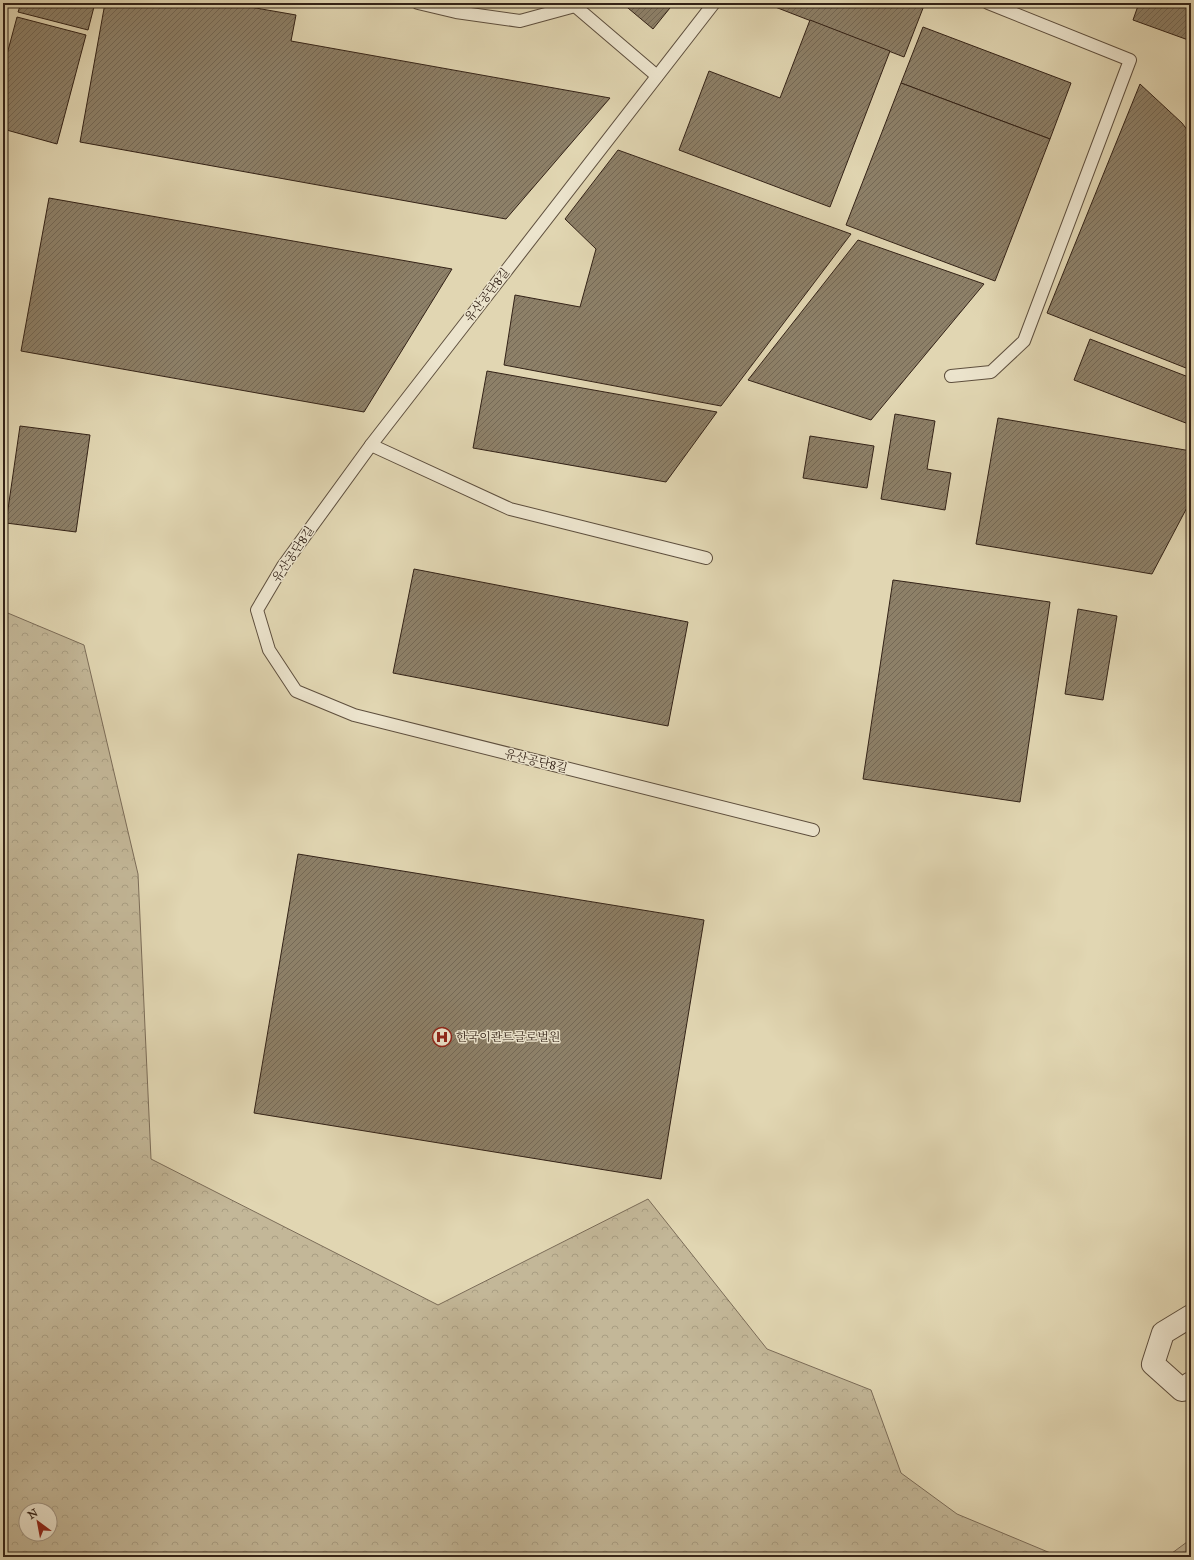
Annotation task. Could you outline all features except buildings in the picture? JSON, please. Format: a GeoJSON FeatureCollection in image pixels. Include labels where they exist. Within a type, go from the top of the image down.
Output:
{"type":"FeatureCollection","features":[{"type":"Feature","properties":{"kind":"street"},"geometry":{"type":"LineString","coordinates":[[1191,1316],[1163,1333],[1153,1364],[1182,1390],[1191,1383]]}},
{"type":"Feature","properties":{"kind":"lane"},"geometry":{"type":"LineString","coordinates":[[418,3],[456,12],[520,21],[576,5],[657,76]]}},
{"type":"Feature","properties":{"kind":"lane","name":"유산공단8길"},"geometry":{"type":"LineString","coordinates":[[714,3],[371,445],[282,566],[257,610],[269,650],[296,691],[354,715],[813,830]]}},
{"type":"Feature","properties":{"kind":"lane"},"geometry":{"type":"LineString","coordinates":[[951,376],[991,372],[1024,341],[1130,60],[988,3]]}},
{"type":"Feature","properties":{"kind":"lane"},"geometry":{"type":"LineString","coordinates":[[371,445],[510,509],[706,558]]}},
{"type":"Feature","properties":{"kind":"green space"},"geometry":{"type":"Polygon","coordinates":[[[3,611],[84,645],[138,874],[151,1159],[438,1305],[648,1199],[767,1349],[871,1390],[901,1473],[957,1514],[1060,1557],[3,1557],[3,611]]]}},
{"type":"Feature","properties":{"kind":"green space"},"geometry":{"type":"Polygon","coordinates":[[[1191,1539],[1191,1557],[1165,1557],[1168,1556],[1191,1539]]]}},
{"type":"Feature","properties":{"kind":"place","name":"한국이콴트글로벌원"},"geometry":{"type":"Point","coordinates":[442,1037]}}]}
